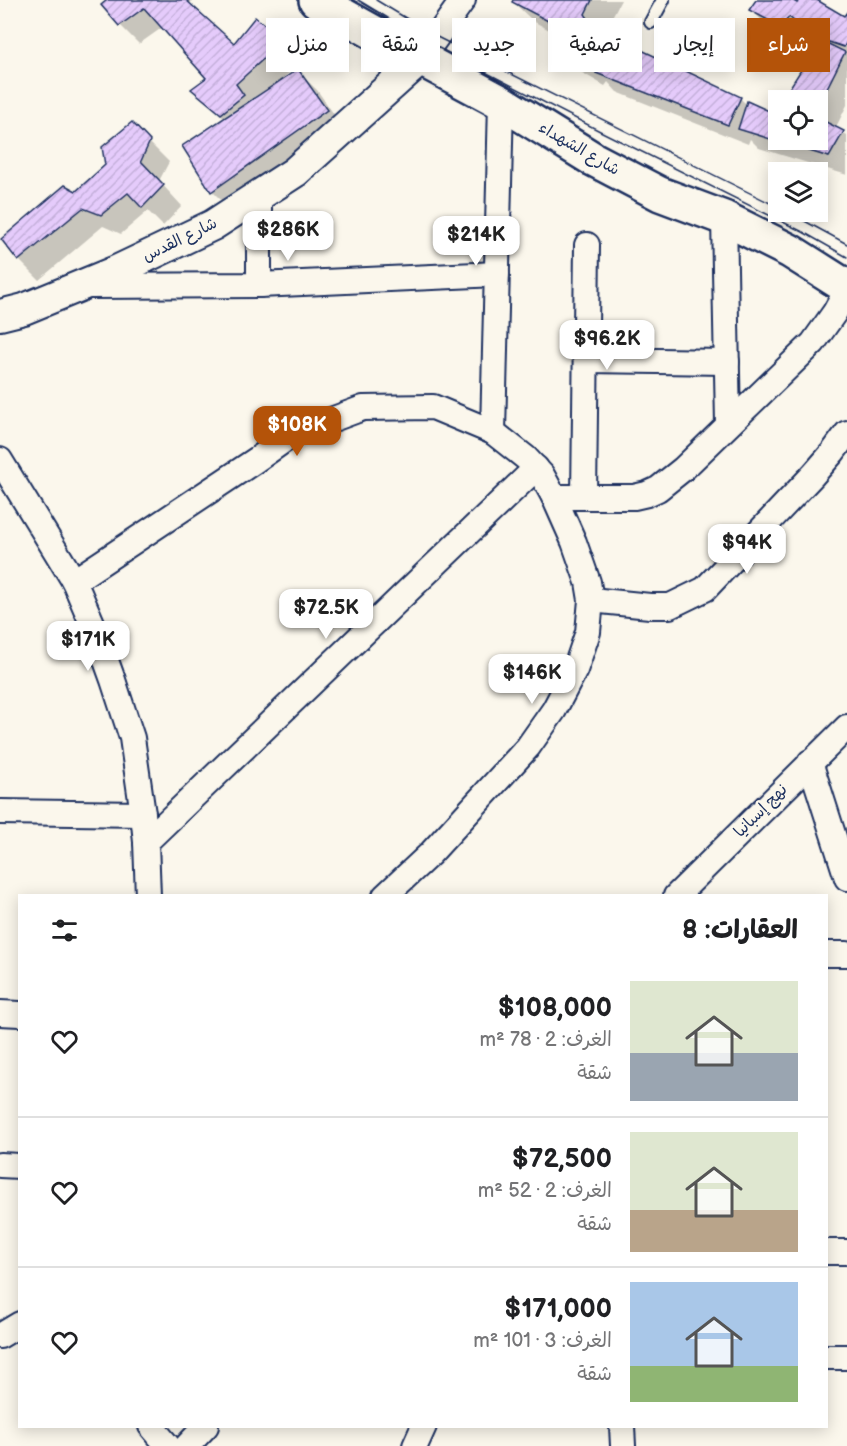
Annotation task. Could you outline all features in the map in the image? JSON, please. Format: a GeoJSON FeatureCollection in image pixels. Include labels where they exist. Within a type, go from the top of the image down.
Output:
{"type":"FeatureCollection","features":[{"type":"Feature","properties":{"kind":"main road","name":"شارع الشهداء"},"geometry":{"type":"LineString","coordinates":[[316,0],[361,25]]}},
{"type":"Feature","properties":{"kind":"main road","name":"شارع الشهداء"},"geometry":{"type":"LineString","coordinates":[[440,69],[501,102],[593,159],[660,194],[724,218],[790,251],[847,289]]}},
{"type":"Feature","properties":{"kind":"street"},"geometry":{"type":"LineString","coordinates":[[440,32],[463,0]]}},
{"type":"Feature","properties":{"kind":"street","name":"شارع القدس"},"geometry":{"type":"LineString","coordinates":[[0,315],[24,309],[114,272],[213,225],[295,172],[407,72]]}},
{"type":"Feature","properties":{"kind":"street"},"geometry":{"type":"LineString","coordinates":[[493,432],[501,102]]}},
{"type":"Feature","properties":{"kind":"street"},"geometry":{"type":"LineString","coordinates":[[259,195],[259,285]]}},
{"type":"Feature","properties":{"kind":"street"},"geometry":{"type":"LineString","coordinates":[[724,218],[728,424]]}},
{"type":"Feature","properties":{"kind":"street"},"geometry":{"type":"LineString","coordinates":[[584,497],[587,245]]}},
{"type":"Feature","properties":{"kind":"street"},"geometry":{"type":"LineString","coordinates":[[80,286],[259,285],[497,274]]}},
{"type":"Feature","properties":{"kind":"street"},"geometry":{"type":"LineString","coordinates":[[554,497],[634,497],[658,489],[683,469],[813,343],[835,312],[847,289]]}},
{"type":"Feature","properties":{"kind":"street"},"geometry":{"type":"LineString","coordinates":[[586,360],[727,362]]}},
{"type":"Feature","properties":{"kind":"street"},"geometry":{"type":"LineString","coordinates":[[74,581],[293,434],[363,408],[433,407],[493,432],[526,458],[542,475],[554,497],[588,582],[591,600],[588,632],[575,670],[554,710],[528,747],[430,854],[387,894]]}},
{"type":"Feature","properties":{"kind":"street"},"geometry":{"type":"LineString","coordinates":[[591,600],[670,606],[705,590],[813,475],[847,433]]}},
{"type":"Feature","properties":{"kind":"street"},"geometry":{"type":"LineString","coordinates":[[0,460],[74,581],[95,630],[132,738],[146,842],[148,894]]}},
{"type":"Feature","properties":{"kind":"street"},"geometry":{"type":"LineString","coordinates":[[146,842],[536,468]]}},
{"type":"Feature","properties":{"kind":"street","name":"نهج إسبانيا"},"geometry":{"type":"LineString","coordinates":[[678,894],[847,727]]}},
{"type":"Feature","properties":{"kind":"street"},"geometry":{"type":"LineString","coordinates":[[810,762],[847,878]]}},
{"type":"Feature","properties":{"kind":"street"},"geometry":{"type":"LineString","coordinates":[[0,812],[143,814]]}},
{"type":"Feature","properties":{"kind":"street"},"geometry":{"type":"LineString","coordinates":[[828,954],[847,954]]}},
{"type":"Feature","properties":{"kind":"street"},"geometry":{"type":"LineString","coordinates":[[0,1013],[18,1014]]}},
{"type":"Feature","properties":{"kind":"street"},"geometry":{"type":"LineString","coordinates":[[0,1165],[18,1166]]}},
{"type":"Feature","properties":{"kind":"street"},"geometry":{"type":"LineString","coordinates":[[828,1252],[847,1252]]}},
{"type":"Feature","properties":{"kind":"street"},"geometry":{"type":"LineString","coordinates":[[0,1336],[18,1325]]}},
{"type":"Feature","properties":{"kind":"street"},"geometry":{"type":"LineString","coordinates":[[828,1357],[847,1357]]}},
{"type":"Feature","properties":{"kind":"street"},"geometry":{"type":"LineString","coordinates":[[153,1428],[168,1446]]}},
{"type":"Feature","properties":{"kind":"street"},"geometry":{"type":"LineString","coordinates":[[187,1446],[204,1428]]}},
{"type":"Feature","properties":{"kind":"street"},"geometry":{"type":"LineString","coordinates":[[415,1446],[423,1428]]}},
{"type":"Feature","properties":{"kind":"street"},"geometry":{"type":"LineString","coordinates":[[622,1428],[623,1446]]}},
{"type":"Feature","properties":{"kind":"lane"},"geometry":{"type":"LineString","coordinates":[[651,21],[663,0]]}},
{"type":"Feature","properties":{"kind":"building"},"geometry":{"type":"Polygon","coordinates":[[[107,0],[186,0],[234,43],[255,17],[266,26],[266,56],[236,84],[244,95],[221,114],[191,89],[206,78],[144,8],[119,26],[101,5],[107,0]]]}},
{"type":"Feature","properties":{"kind":"building"},"geometry":{"type":"Polygon","coordinates":[[[513,0],[592,0],[585,14],[588,18],[548,18],[548,21],[512,2],[513,0]]]}},
{"type":"Feature","properties":{"kind":"building"},"geometry":{"type":"Polygon","coordinates":[[[756,0],[792,0],[797,3],[799,0],[817,0],[844,16],[847,12],[847,41],[844,47],[830,42],[830,18],[764,18],[749,10],[756,0]]]}},
{"type":"Feature","properties":{"kind":"building"},"geometry":{"type":"Polygon","coordinates":[[[830,45],[845,52],[826,90],[788,90],[800,72],[830,72],[830,45]]]}},
{"type":"Feature","properties":{"kind":"building"},"geometry":{"type":"Polygon","coordinates":[[[642,50],[654,56],[654,72],[688,72],[741,97],[728,125],[596,73],[642,72],[642,50]]]}},
{"type":"Feature","properties":{"kind":"building"},"geometry":{"type":"Polygon","coordinates":[[[293,72],[300,72],[327,110],[211,192],[182,146],[293,72]]]}},
{"type":"Feature","properties":{"kind":"building"},"geometry":{"type":"Polygon","coordinates":[[[747,101],[768,110],[768,138],[738,129],[747,101]]]}},
{"type":"Feature","properties":{"kind":"building"},"geometry":{"type":"Polygon","coordinates":[[[132,122],[150,141],[141,161],[164,185],[142,208],[128,193],[101,215],[83,208],[18,261],[1,239],[65,185],[76,191],[105,165],[102,147],[132,122]]]}},
{"type":"Feature","properties":{"kind":"building"},"geometry":{"type":"Polygon","coordinates":[[[828,123],[844,131],[829,157],[806,150],[828,150],[828,123]]]}},
{"type":"Feature","properties":{"kind":"tram line"},"geometry":{"type":"LineString","coordinates":[[358,0],[431,44],[803,232],[847,257]]}},
{"type":"Feature","properties":{"kind":"tram line"},"geometry":{"type":"LineString","coordinates":[[376,0],[437,37],[768,202]]}},
{"type":"Feature","properties":{"kind":"tram line"},"geometry":{"type":"LineString","coordinates":[[806,222],[847,244]]}}]}
